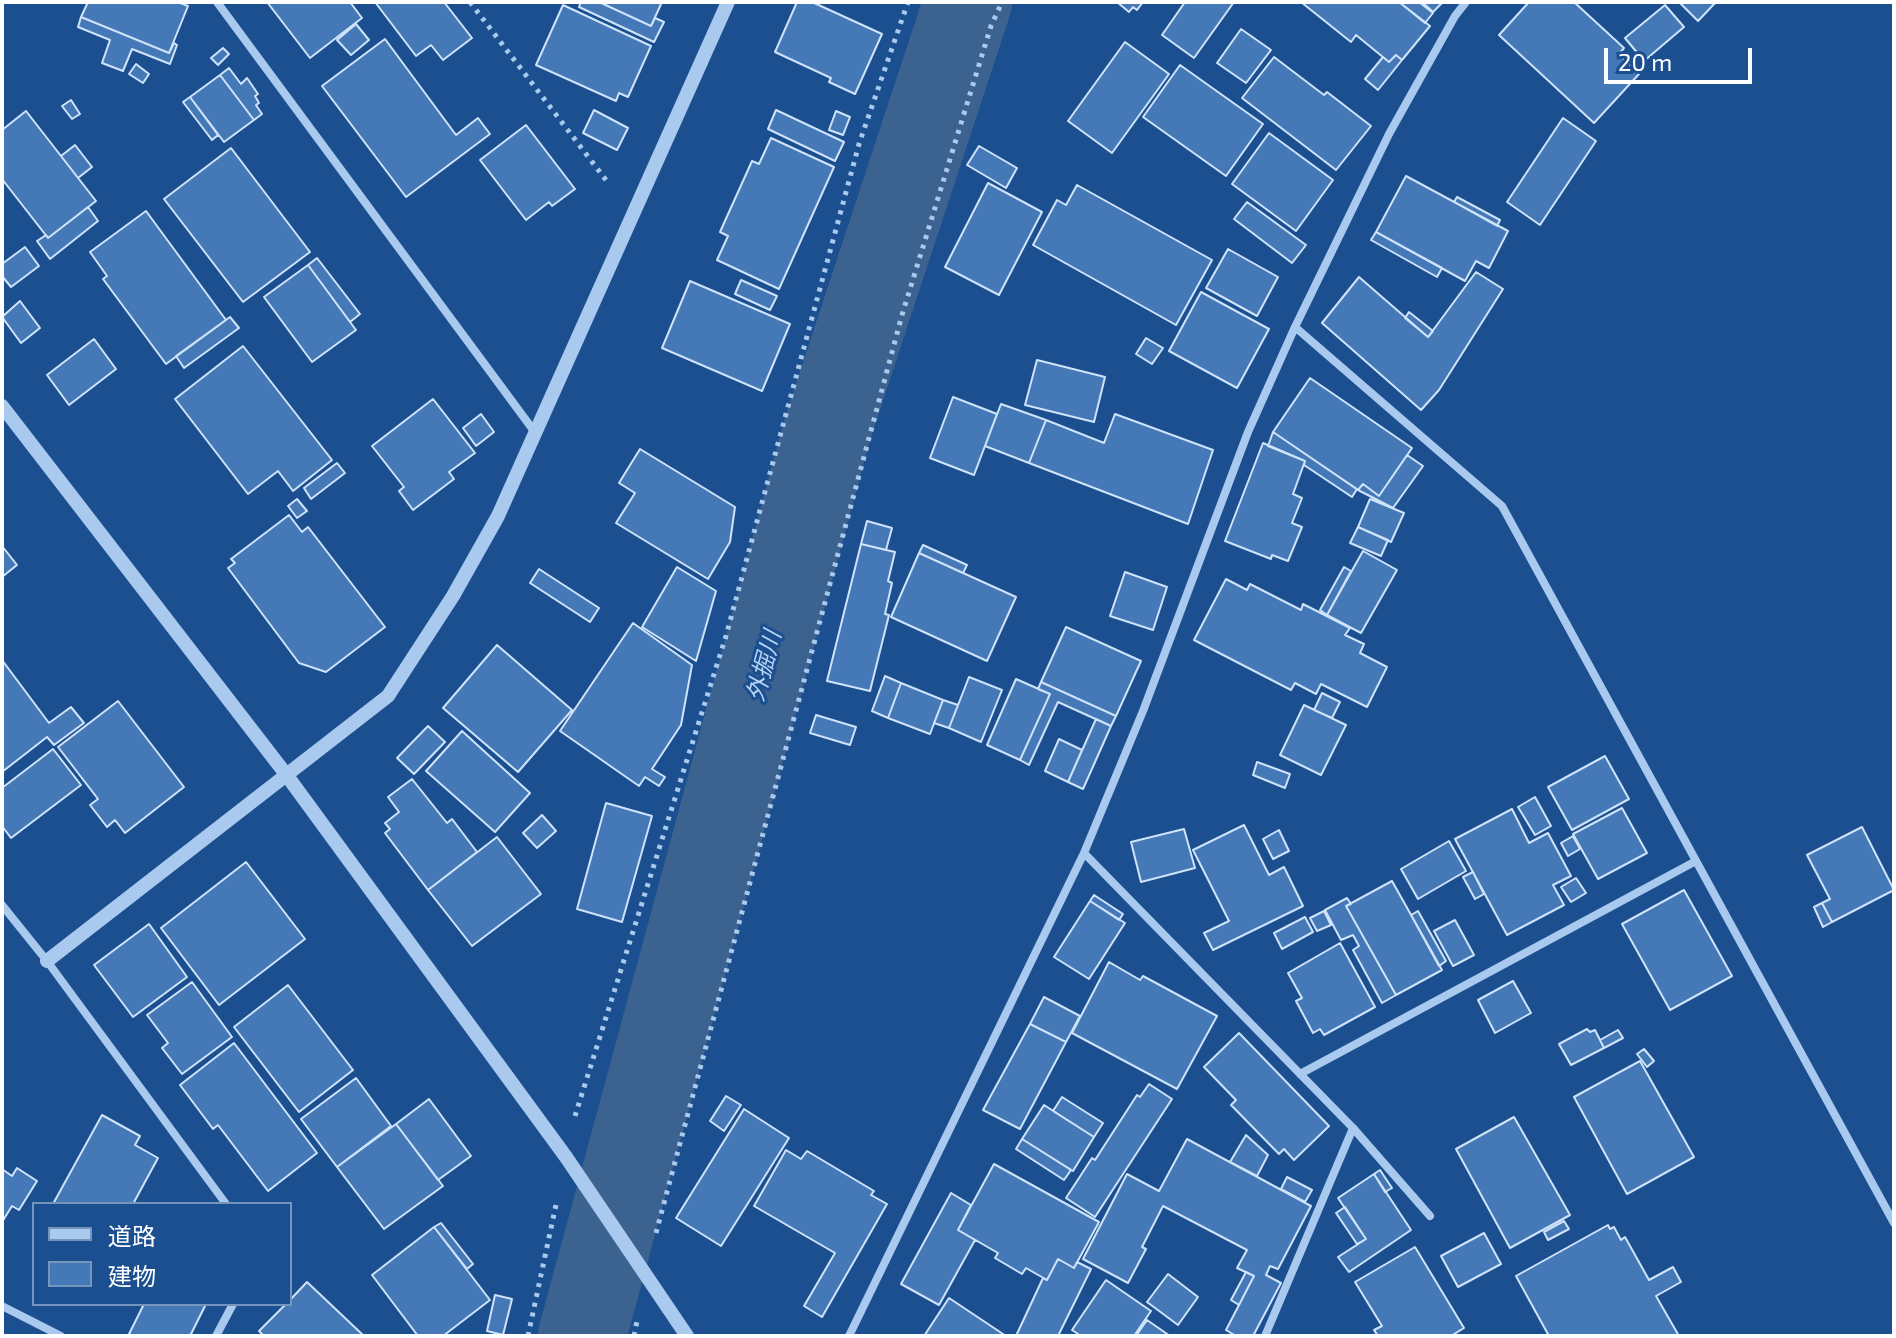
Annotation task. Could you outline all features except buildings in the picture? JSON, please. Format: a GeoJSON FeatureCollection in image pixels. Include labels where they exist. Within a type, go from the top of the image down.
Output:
{"type":"FeatureCollection","features":[{"type":"Feature","properties":{"kind":"street"},"geometry":{"type":"LineString","coordinates":[[217,2],[534,431]]}},
{"type":"Feature","properties":{"kind":"street"},"geometry":{"type":"LineString","coordinates":[[47,961],[285,773],[388,696],[453,596],[498,516],[728,2]]}},
{"type":"Feature","properties":{"kind":"street"},"geometry":{"type":"LineString","coordinates":[[849,1336],[1084,853],[1143,711],[1248,432],[1295,327],[1389,134],[1455,16],[1466,2]]}},
{"type":"Feature","properties":{"kind":"street"},"geometry":{"type":"LineString","coordinates":[[1295,327],[1502,506],[1894,1223]]}},
{"type":"Feature","properties":{"kind":"street"},"geometry":{"type":"LineString","coordinates":[[2,406],[285,773],[566,1157],[687,1336]]}},
{"type":"Feature","properties":{"kind":"street"},"geometry":{"type":"LineString","coordinates":[[1084,853],[1353,1128],[1430,1216]]}},
{"type":"Feature","properties":{"kind":"street"},"geometry":{"type":"LineString","coordinates":[[1300,1074],[1696,861]]}},
{"type":"Feature","properties":{"kind":"street"},"geometry":{"type":"LineString","coordinates":[[2,905],[47,961],[225,1202]]}},
{"type":"Feature","properties":{"kind":"street"},"geometry":{"type":"LineString","coordinates":[[1265,1336],[1353,1128]]}},
{"type":"Feature","properties":{"kind":"street"},"geometry":{"type":"LineString","coordinates":[[2,1306],[61,1336]]}},
{"type":"Feature","properties":{"kind":"street"},"geometry":{"type":"LineString","coordinates":[[216,1336],[232,1306]]}},
{"type":"Feature","properties":{"kind":"path"},"geometry":{"type":"LineString","coordinates":[[470,2],[632,214]]}},
{"type":"Feature","properties":{"kind":"path"},"geometry":{"type":"LineString","coordinates":[[528,1336],[572,1123],[726,636],[859,144],[908,2]]}},
{"type":"Feature","properties":{"kind":"path"},"geometry":{"type":"LineString","coordinates":[[644,1276],[902,315],[991,26],[1002,2]]}},
{"type":"Feature","properties":{"kind":"waterway","name":"外掘川"},"geometry":{"type":"LineString","coordinates":[[582,1336],[828,427],[968,2]]}}]}
